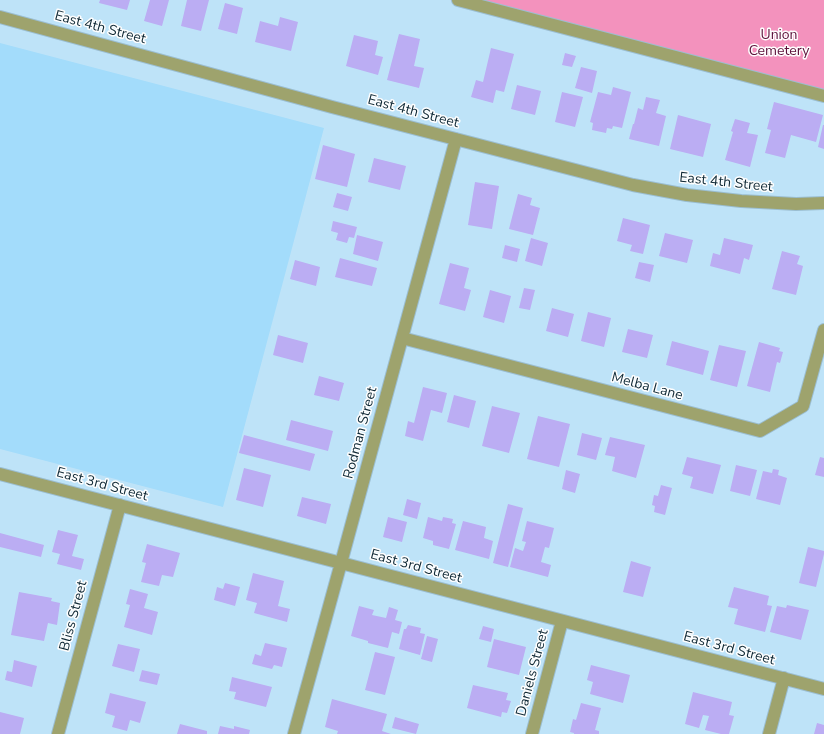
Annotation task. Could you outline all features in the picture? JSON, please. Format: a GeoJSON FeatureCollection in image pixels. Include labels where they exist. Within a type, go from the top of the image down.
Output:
{"type":"FeatureCollection","features":[{"type":"Feature","properties":{"kind":"street"},"geometry":{"type":"LineString","coordinates":[[458,0],[824,96]]}},
{"type":"Feature","properties":{"kind":"street","name":"East 4th Street"},"geometry":{"type":"LineString","coordinates":[[0,17],[324,105],[633,185],[687,195],[741,201],[796,204],[824,203]]}},
{"type":"Feature","properties":{"kind":"street","name":"Rodman Street"},"geometry":{"type":"LineString","coordinates":[[294,734],[456,139]]}},
{"type":"Feature","properties":{"kind":"street","name":"Melba Lane"},"geometry":{"type":"LineString","coordinates":[[402,338],[760,432],[803,406],[824,330]]}},
{"type":"Feature","properties":{"kind":"street","name":"East 3rd Street"},"geometry":{"type":"LineString","coordinates":[[0,474],[824,689]]}},
{"type":"Feature","properties":{"kind":"street","name":"Bliss Street"},"geometry":{"type":"LineString","coordinates":[[58,734],[120,505]]}},
{"type":"Feature","properties":{"kind":"street","name":"Daniels Street"},"geometry":{"type":"LineString","coordinates":[[532,734],[562,621]]}},
{"type":"Feature","properties":{"kind":"street"},"geometry":{"type":"LineString","coordinates":[[769,734],[784,678]]}},
{"type":"Feature","properties":{"kind":"shaded area"},"geometry":{"type":"Polygon","coordinates":[[[0,43],[324,128],[223,507],[0,449],[0,43]]]}},
{"type":"Feature","properties":{"kind":"green space","name":"Union Cemetery"},"geometry":{"type":"Polygon","coordinates":[[[450,0],[824,0],[824,102],[450,0]]]}},
{"type":"Feature","properties":{"kind":"building"},"geometry":{"type":"Polygon","coordinates":[[[100,0],[130,0],[127,10],[99,3],[100,0]]]}},
{"type":"Feature","properties":{"kind":"building"},"geometry":{"type":"Polygon","coordinates":[[[150,0],[169,0],[162,26],[144,21],[150,0]]]}},
{"type":"Feature","properties":{"kind":"building"},"geometry":{"type":"Polygon","coordinates":[[[187,0],[209,0],[201,31],[181,26],[187,0]]]}},
{"type":"Feature","properties":{"kind":"building"},"geometry":{"type":"Polygon","coordinates":[[[225,3],[243,8],[237,34],[218,29],[225,3]]]}},
{"type":"Feature","properties":{"kind":"building"},"geometry":{"type":"Polygon","coordinates":[[[280,17],[298,22],[291,51],[255,42],[260,21],[278,26],[280,17]]]}},
{"type":"Feature","properties":{"kind":"building"},"geometry":{"type":"Polygon","coordinates":[[[399,34],[420,39],[414,66],[424,68],[419,88],[387,80],[399,34]]]}},
{"type":"Feature","properties":{"kind":"building"},"geometry":{"type":"Polygon","coordinates":[[[354,35],[378,41],[375,55],[383,57],[378,75],[346,66],[354,35]]]}},
{"type":"Feature","properties":{"kind":"building"},"geometry":{"type":"Polygon","coordinates":[[[491,48],[514,54],[504,92],[496,90],[493,103],[471,97],[476,80],[483,82],[491,48]]]}},
{"type":"Feature","properties":{"kind":"building"},"geometry":{"type":"Polygon","coordinates":[[[565,53],[576,56],[572,67],[562,65],[565,53]]]}},
{"type":"Feature","properties":{"kind":"building"},"geometry":{"type":"Polygon","coordinates":[[[581,67],[597,71],[592,93],[575,88],[581,67]]]}},
{"type":"Feature","properties":{"kind":"building"},"geometry":{"type":"Polygon","coordinates":[[[517,85],[541,91],[535,115],[511,109],[517,85]]]}},
{"type":"Feature","properties":{"kind":"building"},"geometry":{"type":"Polygon","coordinates":[[[613,87],[631,92],[622,128],[613,126],[612,129],[607,128],[606,133],[592,130],[593,123],[590,122],[598,92],[611,95],[613,87]]]}},
{"type":"Feature","properties":{"kind":"building"},"geometry":{"type":"Polygon","coordinates":[[[562,92],[583,97],[575,127],[555,122],[562,92]]]}},
{"type":"Feature","properties":{"kind":"building"},"geometry":{"type":"Polygon","coordinates":[[[646,97],[660,100],[656,113],[666,116],[659,146],[629,139],[638,108],[643,110],[646,97]]]}},
{"type":"Feature","properties":{"kind":"building"},"geometry":{"type":"Polygon","coordinates":[[[774,102],[823,115],[816,142],[791,135],[785,158],[765,153],[771,130],[767,129],[774,102]]]}},
{"type":"Feature","properties":{"kind":"building"},"geometry":{"type":"Polygon","coordinates":[[[678,115],[711,124],[703,157],[670,149],[678,115]]]}},
{"type":"Feature","properties":{"kind":"building"},"geometry":{"type":"Polygon","coordinates":[[[735,119],[750,123],[747,133],[758,135],[750,167],[725,160],[735,119]]]}},
{"type":"Feature","properties":{"kind":"building"},"geometry":{"type":"Polygon","coordinates":[[[824,125],[824,149],[818,147],[824,125]]]}},
{"type":"Feature","properties":{"kind":"building"},"geometry":{"type":"Polygon","coordinates":[[[323,145],[355,154],[347,187],[315,179],[323,145]]]}},
{"type":"Feature","properties":{"kind":"building"},"geometry":{"type":"Polygon","coordinates":[[[374,158],[406,166],[400,190],[368,182],[374,158]]]}},
{"type":"Feature","properties":{"kind":"building"},"geometry":{"type":"Polygon","coordinates":[[[475,182],[499,186],[492,229],[468,225],[475,182]]]}},
{"type":"Feature","properties":{"kind":"building"},"geometry":{"type":"Polygon","coordinates":[[[337,193],[352,197],[348,211],[333,207],[337,193]]]}},
{"type":"Feature","properties":{"kind":"building"},"geometry":{"type":"Polygon","coordinates":[[[518,194],[532,198],[530,205],[540,208],[533,235],[509,229],[518,194]]]}},
{"type":"Feature","properties":{"kind":"building"},"geometry":{"type":"Polygon","coordinates":[[[623,218],[650,225],[643,254],[630,251],[632,245],[617,241],[623,218]]]}},
{"type":"Feature","properties":{"kind":"building"},"geometry":{"type":"Polygon","coordinates":[[[333,221],[357,227],[354,238],[349,237],[347,243],[336,240],[338,233],[331,231],[333,221]]]}},
{"type":"Feature","properties":{"kind":"building"},"geometry":{"type":"Polygon","coordinates":[[[665,233],[693,240],[687,263],[659,256],[665,233]]]}},
{"type":"Feature","properties":{"kind":"building"},"geometry":{"type":"Polygon","coordinates":[[[357,235],[383,242],[378,261],[353,254],[357,235]]]}},
{"type":"Feature","properties":{"kind":"building"},"geometry":{"type":"Polygon","coordinates":[[[531,238],[548,243],[542,266],[525,261],[531,238]]]}},
{"type":"Feature","properties":{"kind":"building"},"geometry":{"type":"Polygon","coordinates":[[[724,238],[753,245],[749,260],[744,258],[740,274],[710,266],[713,253],[720,255],[724,238]]]}},
{"type":"Feature","properties":{"kind":"building"},"geometry":{"type":"Polygon","coordinates":[[[505,245],[520,249],[517,262],[502,258],[505,245]]]}},
{"type":"Feature","properties":{"kind":"building"},"geometry":{"type":"Polygon","coordinates":[[[782,251],[800,256],[797,264],[803,266],[796,295],[772,289],[782,251]]]}},
{"type":"Feature","properties":{"kind":"building"},"geometry":{"type":"Polygon","coordinates":[[[340,258],[377,268],[372,286],[335,277],[340,258]]]}},
{"type":"Feature","properties":{"kind":"building"},"geometry":{"type":"Polygon","coordinates":[[[295,260],[320,267],[316,286],[290,279],[295,260]]]}},
{"type":"Feature","properties":{"kind":"building"},"geometry":{"type":"Polygon","coordinates":[[[639,262],[654,265],[650,282],[635,278],[639,262]]]}},
{"type":"Feature","properties":{"kind":"building"},"geometry":{"type":"Polygon","coordinates":[[[450,263],[469,268],[464,288],[471,290],[465,311],[439,304],[450,263]]]}},
{"type":"Feature","properties":{"kind":"building"},"geometry":{"type":"Polygon","coordinates":[[[524,288],[535,290],[530,310],[519,308],[524,288]]]}},
{"type":"Feature","properties":{"kind":"building"},"geometry":{"type":"Polygon","coordinates":[[[490,290],[511,296],[504,323],[483,317],[490,290]]]}},
{"type":"Feature","properties":{"kind":"building"},"geometry":{"type":"Polygon","coordinates":[[[552,308],[574,314],[568,337],[546,331],[552,308]]]}},
{"type":"Feature","properties":{"kind":"building"},"geometry":{"type":"Polygon","coordinates":[[[588,312],[611,318],[604,347],[581,341],[588,312]]]}},
{"type":"Feature","properties":{"kind":"building"},"geometry":{"type":"Polygon","coordinates":[[[628,329],[653,335],[647,358],[622,352],[628,329]]]}},
{"type":"Feature","properties":{"kind":"building"},"geometry":{"type":"Polygon","coordinates":[[[278,335],[308,343],[303,363],[273,355],[278,335]]]}},
{"type":"Feature","properties":{"kind":"building"},"geometry":{"type":"Polygon","coordinates":[[[672,341],[709,351],[703,375],[666,365],[672,341]]]}},
{"type":"Feature","properties":{"kind":"building"},"geometry":{"type":"Polygon","coordinates":[[[759,342],[780,348],[779,351],[783,352],[780,363],[777,362],[770,392],[747,386],[759,342]]]}},
{"type":"Feature","properties":{"kind":"building"},"geometry":{"type":"Polygon","coordinates":[[[719,345],[746,351],[737,387],[710,380],[719,345]]]}},
{"type":"Feature","properties":{"kind":"building"},"geometry":{"type":"Polygon","coordinates":[[[319,376],[344,383],[339,401],[314,395],[319,376]]]}},
{"type":"Feature","properties":{"kind":"building"},"geometry":{"type":"Polygon","coordinates":[[[423,387],[447,393],[442,413],[431,410],[423,441],[405,436],[408,421],[414,423],[423,387]]]}},
{"type":"Feature","properties":{"kind":"building"},"geometry":{"type":"Polygon","coordinates":[[[454,395],[476,401],[469,428],[447,422],[454,395]]]}},
{"type":"Feature","properties":{"kind":"building"},"geometry":{"type":"Polygon","coordinates":[[[492,406],[520,413],[509,453],[482,446],[492,406]]]}},
{"type":"Feature","properties":{"kind":"building"},"geometry":{"type":"Polygon","coordinates":[[[538,416],[570,424],[559,467],[527,459],[538,416]]]}},
{"type":"Feature","properties":{"kind":"building"},"geometry":{"type":"Polygon","coordinates":[[[291,420],[333,431],[328,451],[286,440],[291,420]]]}},
{"type":"Feature","properties":{"kind":"building"},"geometry":{"type":"Polygon","coordinates":[[[582,433],[602,438],[596,460],[577,455],[582,433]]]}},
{"type":"Feature","properties":{"kind":"building"},"geometry":{"type":"Polygon","coordinates":[[[244,435],[315,454],[310,471],[239,453],[244,435]]]}},
{"type":"Feature","properties":{"kind":"building"},"geometry":{"type":"Polygon","coordinates":[[[610,437],[645,445],[636,478],[612,471],[615,457],[605,455],[610,437]]]}},
{"type":"Feature","properties":{"kind":"building"},"geometry":{"type":"Polygon","coordinates":[[[687,457],[721,465],[713,494],[690,488],[693,477],[682,474],[687,457]]]}},
{"type":"Feature","properties":{"kind":"building"},"geometry":{"type":"Polygon","coordinates":[[[820,457],[824,458],[824,477],[815,475],[820,457]]]}},
{"type":"Feature","properties":{"kind":"building"},"geometry":{"type":"Polygon","coordinates":[[[736,465],[757,470],[750,496],[730,491],[736,465]]]}},
{"type":"Feature","properties":{"kind":"building"},"geometry":{"type":"Polygon","coordinates":[[[244,468],[271,475],[263,507],[236,500],[244,468]]]}},
{"type":"Feature","properties":{"kind":"building"},"geometry":{"type":"Polygon","coordinates":[[[773,469],[779,470],[778,475],[787,478],[780,505],[756,499],[763,471],[772,473],[773,469]]]}},
{"type":"Feature","properties":{"kind":"building"},"geometry":{"type":"Polygon","coordinates":[[[566,470],[580,474],[575,493],[562,489],[566,470]]]}},
{"type":"Feature","properties":{"kind":"building"},"geometry":{"type":"Polygon","coordinates":[[[661,485],[672,488],[665,515],[654,512],[655,506],[652,505],[654,495],[658,496],[661,485]]]}},
{"type":"Feature","properties":{"kind":"building"},"geometry":{"type":"Polygon","coordinates":[[[302,497],[331,504],[326,524],[297,516],[302,497]]]}},
{"type":"Feature","properties":{"kind":"building"},"geometry":{"type":"Polygon","coordinates":[[[407,499],[421,503],[417,519],[403,515],[407,499]]]}},
{"type":"Feature","properties":{"kind":"building"},"geometry":{"type":"Polygon","coordinates":[[[508,504],[523,508],[508,567],[493,563],[508,504]]]}},
{"type":"Feature","properties":{"kind":"building"},"geometry":{"type":"Polygon","coordinates":[[[388,517],[407,522],[402,542],[383,537],[388,517]]]}},
{"type":"Feature","properties":{"kind":"building"},"geometry":{"type":"Polygon","coordinates":[[[428,517],[442,521],[443,517],[453,519],[452,523],[456,524],[449,549],[433,545],[433,541],[423,538],[428,517]]]}},
{"type":"Feature","properties":{"kind":"building"},"geometry":{"type":"Polygon","coordinates":[[[463,521],[486,527],[484,538],[493,541],[489,559],[455,550],[463,521]]]}},
{"type":"Feature","properties":{"kind":"building"},"geometry":{"type":"Polygon","coordinates":[[[527,521],[554,528],[549,548],[545,547],[541,562],[551,565],[548,577],[510,567],[515,548],[523,551],[526,542],[522,541],[527,521]]]}},
{"type":"Feature","properties":{"kind":"building"},"geometry":{"type":"Polygon","coordinates":[[[58,530],[78,535],[72,556],[84,559],[81,570],[57,564],[60,554],[52,552],[58,530]]]}},
{"type":"Feature","properties":{"kind":"building"},"geometry":{"type":"Polygon","coordinates":[[[0,533],[44,545],[41,557],[0,547],[0,533]]]}},
{"type":"Feature","properties":{"kind":"building"},"geometry":{"type":"Polygon","coordinates":[[[147,544],[180,553],[173,577],[162,575],[159,586],[141,582],[146,563],[142,562],[147,544]]]}},
{"type":"Feature","properties":{"kind":"building"},"geometry":{"type":"Polygon","coordinates":[[[808,547],[824,551],[816,587],[799,583],[808,547]]]}},
{"type":"Feature","properties":{"kind":"building"},"geometry":{"type":"Polygon","coordinates":[[[631,561],[651,567],[643,597],[623,592],[631,561]]]}},
{"type":"Feature","properties":{"kind":"building"},"geometry":{"type":"Polygon","coordinates":[[[253,573],[284,581],[278,606],[290,609],[287,622],[254,613],[257,603],[246,600],[253,573]]]}},
{"type":"Feature","properties":{"kind":"building"},"geometry":{"type":"Polygon","coordinates":[[[225,583],[240,587],[235,606],[214,600],[217,587],[223,589],[225,583]]]}},
{"type":"Feature","properties":{"kind":"building"},"geometry":{"type":"Polygon","coordinates":[[[734,587],[769,596],[767,605],[772,606],[765,632],[734,624],[738,609],[728,607],[734,587]]]}},
{"type":"Feature","properties":{"kind":"building"},"geometry":{"type":"Polygon","coordinates":[[[130,589],[148,594],[144,608],[158,612],[152,635],[124,627],[130,605],[126,604],[130,589]]]}},
{"type":"Feature","properties":{"kind":"building"},"geometry":{"type":"Polygon","coordinates":[[[19,592],[52,598],[51,601],[60,603],[57,625],[48,623],[44,641],[11,635],[19,592]]]}},
{"type":"Feature","properties":{"kind":"building"},"geometry":{"type":"Polygon","coordinates":[[[787,605],[809,610],[801,640],[770,632],[777,606],[786,608],[787,605]]]}},
{"type":"Feature","properties":{"kind":"building"},"geometry":{"type":"Polygon","coordinates":[[[359,606],[374,610],[372,615],[386,618],[389,607],[398,610],[395,620],[402,622],[399,634],[392,632],[388,648],[368,643],[368,641],[351,636],[359,606]]]}},
{"type":"Feature","properties":{"kind":"building"},"geometry":{"type":"Polygon","coordinates":[[[408,625],[421,628],[420,633],[425,634],[420,655],[399,649],[404,629],[406,629],[408,625]]]}},
{"type":"Feature","properties":{"kind":"building"},"geometry":{"type":"Polygon","coordinates":[[[483,626],[494,629],[491,642],[479,639],[483,626]]]}},
{"type":"Feature","properties":{"kind":"building"},"geometry":{"type":"Polygon","coordinates":[[[427,636],[438,639],[432,662],[421,659],[427,636]]]}},
{"type":"Feature","properties":{"kind":"building"},"geometry":{"type":"Polygon","coordinates":[[[494,639],[526,647],[519,675],[487,667],[494,639]]]}},
{"type":"Feature","properties":{"kind":"building"},"geometry":{"type":"Polygon","coordinates":[[[265,643],[287,648],[282,667],[274,665],[272,669],[252,664],[255,654],[261,656],[265,643]]]}},
{"type":"Feature","properties":{"kind":"building"},"geometry":{"type":"Polygon","coordinates":[[[118,644],[140,649],[134,672],[112,666],[118,644]]]}},
{"type":"Feature","properties":{"kind":"building"},"geometry":{"type":"Polygon","coordinates":[[[375,652],[395,657],[385,695],[365,690],[375,652]]]}},
{"type":"Feature","properties":{"kind":"building"},"geometry":{"type":"Polygon","coordinates":[[[14,660],[37,666],[32,687],[5,680],[7,671],[12,672],[14,660]]]}},
{"type":"Feature","properties":{"kind":"building"},"geometry":{"type":"Polygon","coordinates":[[[591,665],[630,675],[623,703],[590,694],[593,682],[587,680],[591,665]]]}},
{"type":"Feature","properties":{"kind":"building"},"geometry":{"type":"Polygon","coordinates":[[[142,670],[160,674],[157,685],[139,681],[142,670]]]}},
{"type":"Feature","properties":{"kind":"building"},"geometry":{"type":"Polygon","coordinates":[[[232,677],[272,687],[266,707],[234,699],[236,692],[229,691],[232,677]]]}},
{"type":"Feature","properties":{"kind":"building"},"geometry":{"type":"Polygon","coordinates":[[[473,685],[508,693],[506,700],[511,701],[507,713],[502,712],[501,717],[467,708],[473,685]]]}},
{"type":"Feature","properties":{"kind":"building"},"geometry":{"type":"Polygon","coordinates":[[[693,692],[732,702],[729,715],[734,716],[729,734],[721,734],[705,730],[709,716],[703,715],[699,728],[685,724],[693,692]]]}},
{"type":"Feature","properties":{"kind":"building"},"geometry":{"type":"Polygon","coordinates":[[[110,693],[146,702],[140,723],[130,720],[127,731],[112,727],[115,716],[105,713],[110,693]]]}},
{"type":"Feature","properties":{"kind":"building"},"geometry":{"type":"Polygon","coordinates":[[[332,699],[387,714],[382,731],[391,734],[337,734],[338,731],[325,727],[332,699]]]}},
{"type":"Feature","properties":{"kind":"building"},"geometry":{"type":"Polygon","coordinates":[[[581,703],[601,708],[595,730],[599,731],[599,734],[574,734],[570,732],[573,719],[576,720],[581,703]]]}},
{"type":"Feature","properties":{"kind":"building"},"geometry":{"type":"Polygon","coordinates":[[[0,712],[24,718],[20,734],[0,734],[0,712]]]}},
{"type":"Feature","properties":{"kind":"building"},"geometry":{"type":"Polygon","coordinates":[[[395,717],[419,724],[416,734],[392,728],[395,717]]]}},
{"type":"Feature","properties":{"kind":"building"},"geometry":{"type":"Polygon","coordinates":[[[817,723],[824,725],[824,734],[814,734],[817,723]]]}},
{"type":"Feature","properties":{"kind":"building"},"geometry":{"type":"Polygon","coordinates":[[[180,724],[207,731],[207,734],[177,734],[180,724]]]}},
{"type":"Feature","properties":{"kind":"building"},"geometry":{"type":"Polygon","coordinates":[[[220,726],[234,729],[234,726],[250,730],[249,734],[218,734],[220,726]]]}}]}
